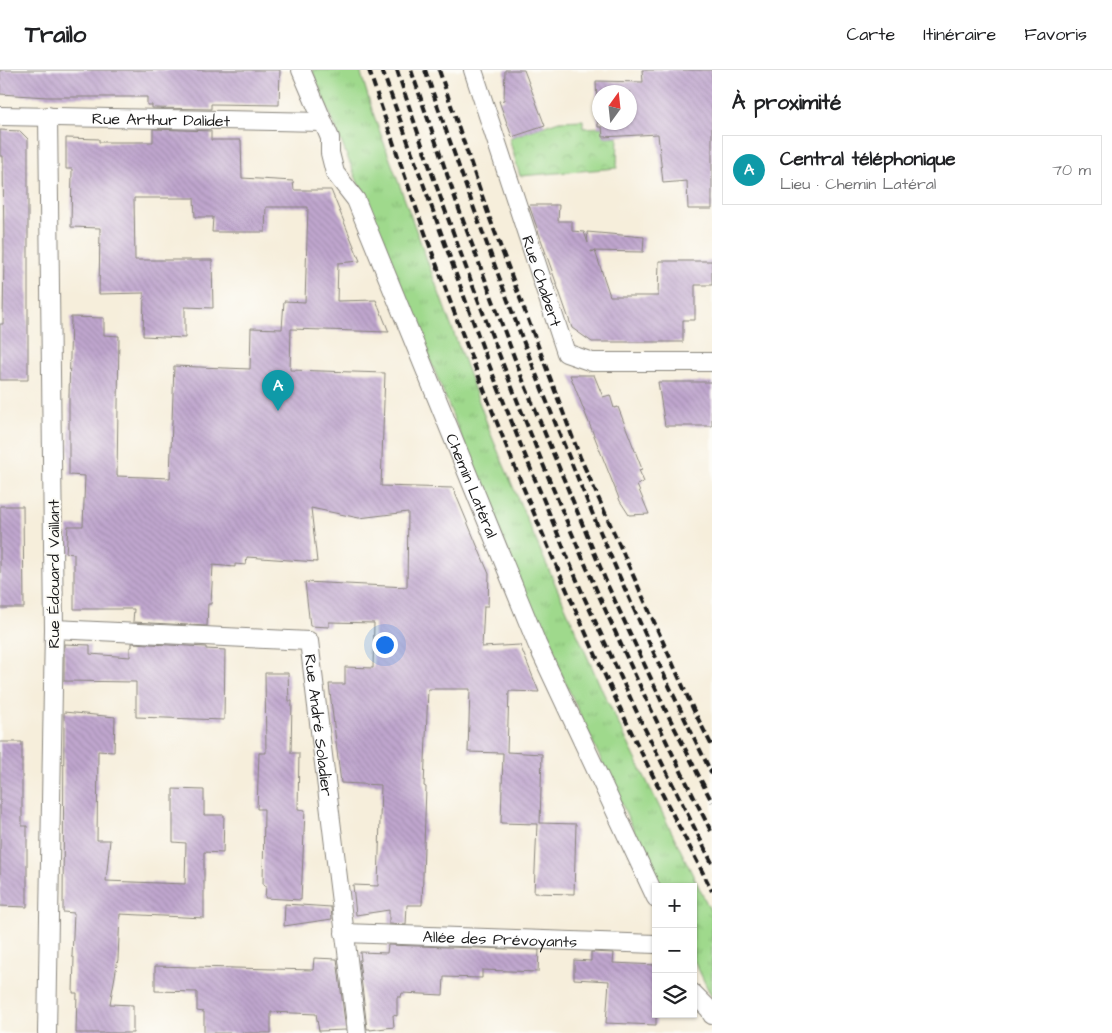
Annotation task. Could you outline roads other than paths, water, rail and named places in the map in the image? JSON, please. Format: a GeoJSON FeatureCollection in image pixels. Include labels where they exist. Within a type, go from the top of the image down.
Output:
{"type":"FeatureCollection","features":[{"type":"Feature","properties":{"kind":"street","name":"Chemin Latéral"},"geometry":{"type":"LineString","coordinates":[[301,70],[330,138],[330,153],[335,173],[356,200],[537,644],[652,889]]}},
{"type":"Feature","properties":{"kind":"street","name":"Rue Chabert"},"geometry":{"type":"LineString","coordinates":[[473,70],[566,354],[592,362],[712,362]]}},
{"type":"Feature","properties":{"kind":"street","name":"Rue Arthur Dalidet"},"geometry":{"type":"LineString","coordinates":[[0,116],[323,122]]}},
{"type":"Feature","properties":{"kind":"street","name":"Rue Édouard Vaillant"},"geometry":{"type":"LineString","coordinates":[[47,1033],[54,629],[48,116]]}},
{"type":"Feature","properties":{"kind":"street","name":"Rue André Soladier"},"geometry":{"type":"LineString","coordinates":[[54,629],[309,641],[357,1033]]}},
{"type":"Feature","properties":{"kind":"street","name":"Allée des Prévoyants"},"geometry":{"type":"LineString","coordinates":[[344,933],[652,944]]}},
{"type":"Feature","properties":{"kind":"street"},"geometry":{"type":"LineString","coordinates":[[697,997],[710,1010],[712,1015]]}},
{"type":"Feature","properties":{"kind":"railway"},"geometry":{"type":"LineString","coordinates":[[369,70],[426,236],[488,401],[521,482],[590,643],[627,723],[712,891]]}},
{"type":"Feature","properties":{"kind":"railway"},"geometry":{"type":"LineString","coordinates":[[382,70],[486,357],[584,597],[640,719],[712,863]]}},
{"type":"Feature","properties":{"kind":"railway"},"geometry":{"type":"LineString","coordinates":[[397,70],[467,270],[568,525],[623,649],[712,833]]}},
{"type":"Feature","properties":{"kind":"railway"},"geometry":{"type":"LineString","coordinates":[[411,70],[461,215],[522,378],[608,586],[666,711],[712,802]]}},
{"type":"Feature","properties":{"kind":"railway"},"geometry":{"type":"LineString","coordinates":[[425,70],[456,160],[557,427],[631,602],[712,774]]}},
{"type":"Feature","properties":{"kind":"railway"},"geometry":{"type":"LineString","coordinates":[[439,70],[490,219],[580,457],[694,711],[712,746]]}},
{"type":"Feature","properties":{"kind":"place","name":"Central téléphonique"},"geometry":{"type":"Point","coordinates":[278,411]}}]}
